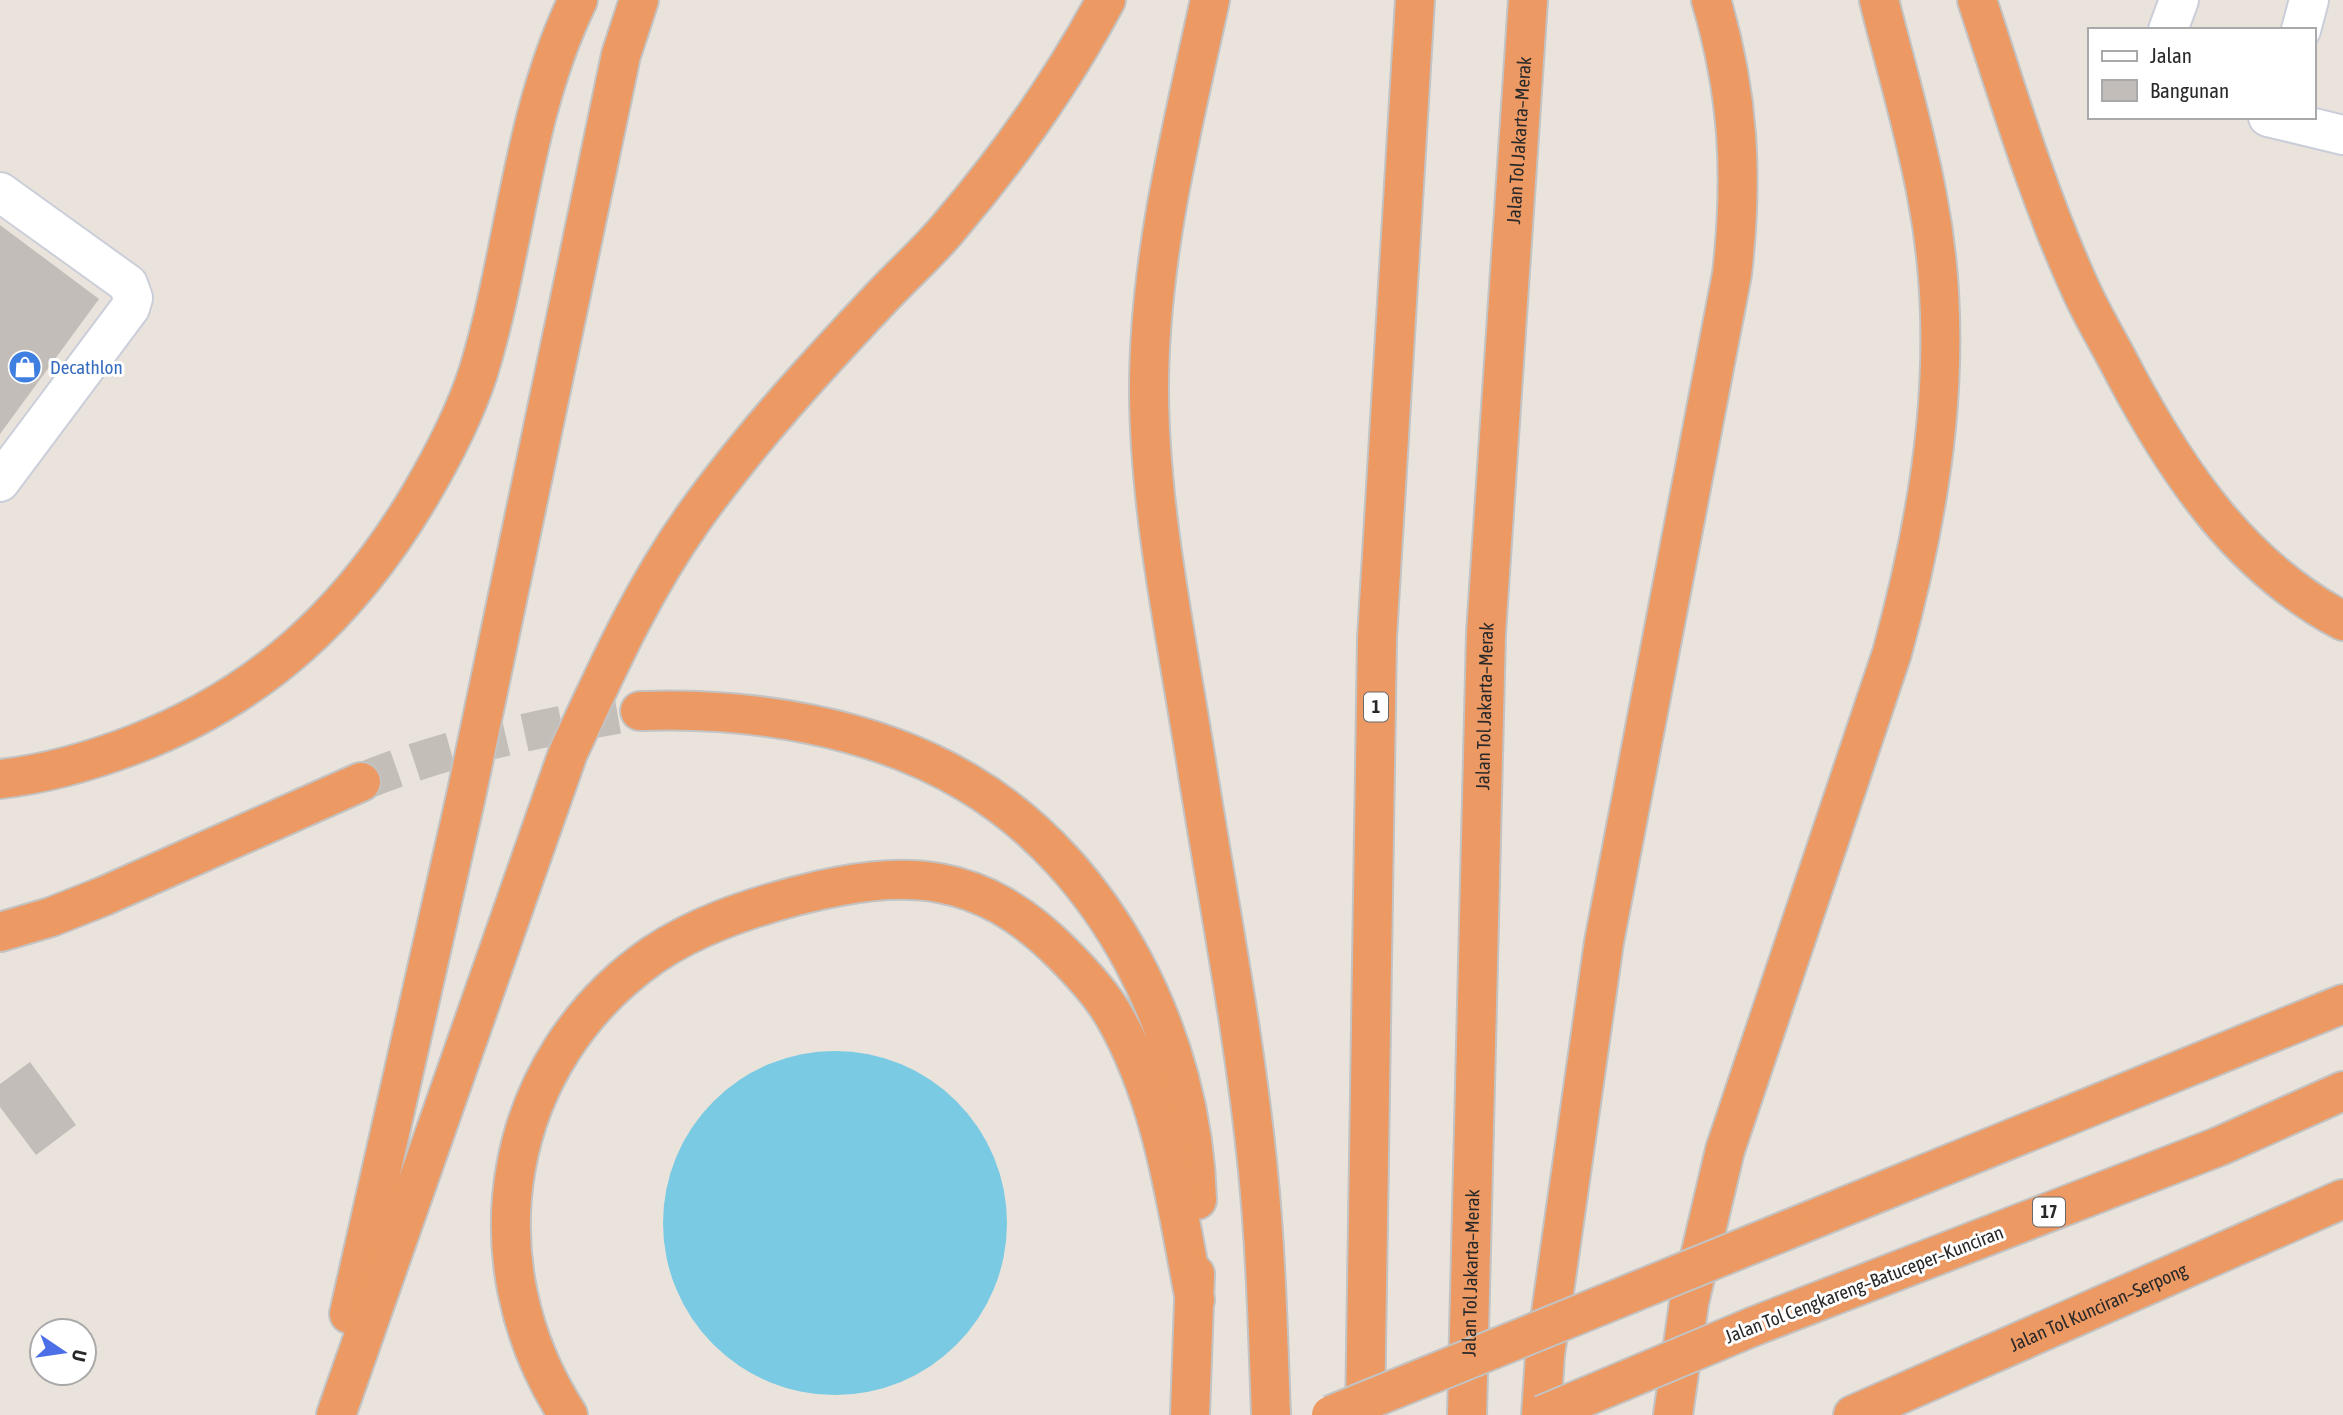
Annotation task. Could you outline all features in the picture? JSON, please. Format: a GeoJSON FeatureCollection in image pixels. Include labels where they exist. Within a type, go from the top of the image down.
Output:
{"type":"FeatureCollection","features":[{"type":"Feature","properties":{"kind":"highway"},"geometry":{"type":"LineString","coordinates":[[0,779],[102,757],[190,721],[228,700],[271,671],[309,637],[347,598],[377,559],[431,475],[477,375],[533,128],[550,69],[578,0]]}},
{"type":"Feature","properties":{"kind":"highway"},"geometry":{"type":"LineString","coordinates":[[326,1415],[466,796],[621,55],[639,0]]}},
{"type":"Feature","properties":{"kind":"highway"},"geometry":{"type":"LineString","coordinates":[[336,1415],[568,753],[609,665],[661,568],[691,520],[769,422],[949,228],[995,170],[1066,68],[1106,0]]}},
{"type":"Feature","properties":{"kind":"highway"},"geometry":{"type":"LineString","coordinates":[[1210,0],[1169,187],[1156,267],[1150,402],[1170,591],[1245,1062],[1257,1158],[1271,1415]]}},
{"type":"Feature","properties":{"kind":"highway","name":"1"},"geometry":{"type":"LineString","coordinates":[[1365,1415],[1377,638],[1415,0]]}},
{"type":"Feature","properties":{"kind":"highway","name":"Jalan Tol Jakarta–Merak"},"geometry":{"type":"LineString","coordinates":[[1467,1415],[1486,633],[1528,0]]}},
{"type":"Feature","properties":{"kind":"highway"},"geometry":{"type":"LineString","coordinates":[[1542,1415],[1545,1355],[1604,942],[1712,388],[1738,219],[1738,130],[1723,41],[1711,0]]}},
{"type":"Feature","properties":{"kind":"highway"},"geometry":{"type":"LineString","coordinates":[[1673,1415],[1689,1303],[1725,1150],[1892,653],[1911,583],[1936,452],[1940,383],[1937,275],[1928,197],[1880,0]]}},
{"type":"Feature","properties":{"kind":"highway"},"geometry":{"type":"LineString","coordinates":[[1977,0],[2021,132],[2081,289],[2161,441],[2215,516],[2250,552],[2293,588],[2343,621]]}},
{"type":"Feature","properties":{"kind":"highway"},"geometry":{"type":"LineString","coordinates":[[640,711],[706,711],[749,716],[817,727],[901,750],[969,784],[1017,817],[1042,841],[1095,902],[1112,927],[1145,988],[1170,1049],[1184,1098],[1196,1183],[1190,1415]]}},
{"type":"Feature","properties":{"kind":"highway"},"geometry":{"type":"LineString","coordinates":[[0,932],[51,917],[104,896],[361,782]]}},
{"type":"Feature","properties":{"kind":"highway"},"geometry":{"type":"LineString","coordinates":[[568,1415],[535,1349],[513,1269],[510,1214],[515,1165],[540,1087],[561,1050],[589,1011],[656,953],[729,916],[864,880],[929,880],[977,893],[1016,913],[1051,942],[1113,1013],[1153,1105],[1166,1151],[1195,1300]]}},
{"type":"Feature","properties":{"kind":"highway"},"geometry":{"type":"LineString","coordinates":[[1331,1415],[2343,1004]]}},
{"type":"Feature","properties":{"kind":"highway","name":"Jalan Tol Cengkareng–Batuceper–Kunciran"},"geometry":{"type":"LineString","coordinates":[[1542,1415],[1752,1327],[2220,1146],[2343,1091]]}},
{"type":"Feature","properties":{"kind":"highway","name":"Jalan Tol Kunciran–Serpong"},"geometry":{"type":"LineString","coordinates":[[1853,1415],[2343,1199]]}},
{"type":"Feature","properties":{"kind":"street"},"geometry":{"type":"LineString","coordinates":[[2169,28],[2179,0]]}},
{"type":"Feature","properties":{"kind":"street"},"geometry":{"type":"LineString","coordinates":[[2302,28],[2309,0]]}},
{"type":"Feature","properties":{"kind":"street"},"geometry":{"type":"LineString","coordinates":[[2274,119],[2343,135]]}},
{"type":"Feature","properties":{"kind":"street"},"geometry":{"type":"LineString","coordinates":[[0,192],[128,284],[133,298],[130,308],[0,482]]}},
{"type":"Feature","properties":{"kind":"water"},"geometry":{"type":"Polygon","coordinates":[[[818,1051],[852,1051],[885,1058],[916,1071],[957,1101],[978,1127],[994,1157],[1004,1189],[1007,1223],[1004,1257],[994,1289],[978,1319],[957,1345],[916,1375],[885,1388],[852,1395],[818,1395],[785,1388],[754,1375],[726,1356],[702,1332],[683,1304],[670,1273],[663,1240],[663,1206],[670,1173],[683,1142],[702,1114],[726,1090],[754,1071],[785,1058],[818,1051]]]}},
{"type":"Feature","properties":{"kind":"building","name":"Decathlon"},"geometry":{"type":"Polygon","coordinates":[[[0,225],[99,299],[0,434],[0,225]]]}},
{"type":"Feature","properties":{"kind":"building"},"geometry":{"type":"Polygon","coordinates":[[[30,1062],[76,1125],[36,1155],[0,1107],[0,1084],[30,1062]]]}},
{"type":"Feature","properties":{"kind":"tunnel"},"geometry":{"type":"LineString","coordinates":[[361,782],[464,747],[640,711]]}},
{"type":"Feature","properties":{"kind":"place","name":"Decathlon"},"geometry":{"type":"Point","coordinates":[25,367]}}]}
